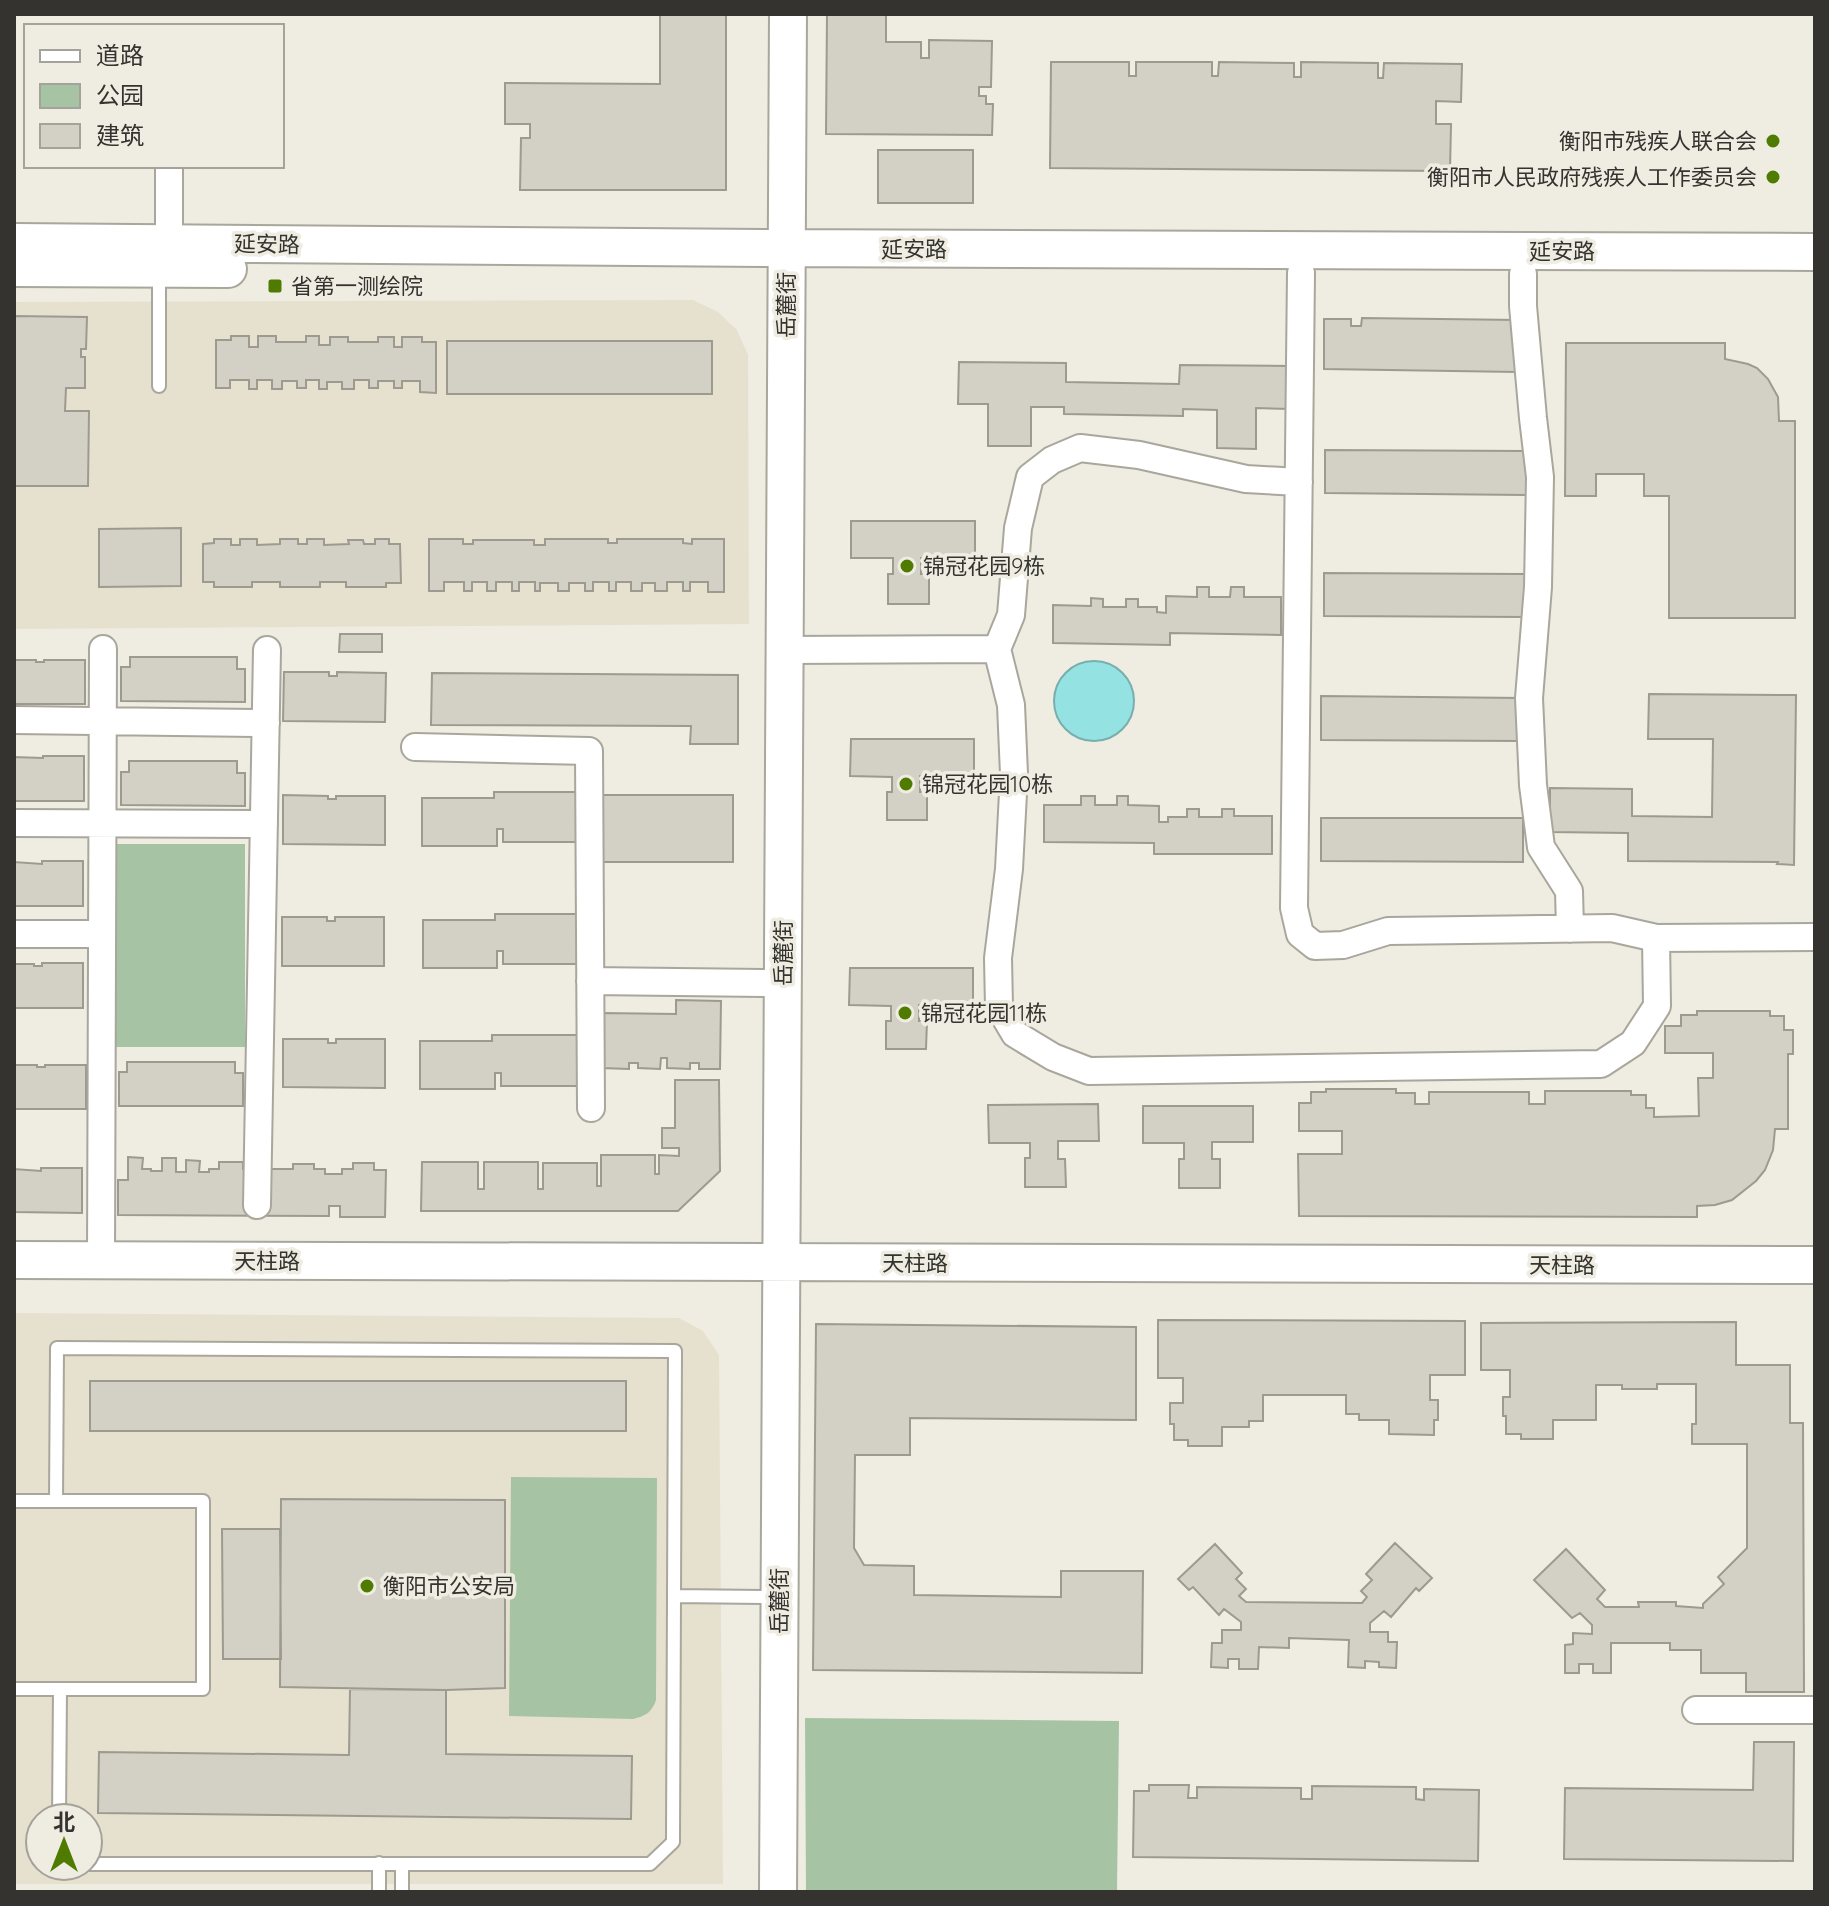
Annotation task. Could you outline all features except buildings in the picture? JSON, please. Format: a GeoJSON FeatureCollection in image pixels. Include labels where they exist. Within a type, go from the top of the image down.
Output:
{"type":"FeatureCollection","features":[{"type":"Feature","properties":{"kind":"street","name":"岳麓街"},"geometry":{"type":"LineString","coordinates":[[763,1892],[765,1597],[785,650],[773,14]]}},
{"type":"Feature","properties":{"kind":"street","name":"岳麓街"},"geometry":{"type":"LineString","coordinates":[[778,1892],[774,1262],[768,983],[779,260],[788,14]]}},
{"type":"Feature","properties":{"kind":"street"},"geometry":{"type":"LineString","coordinates":[[164,256],[169,168]]}},
{"type":"Feature","properties":{"kind":"street","name":"延安路"},"geometry":{"type":"LineString","coordinates":[[14,242],[164,256]]}},
{"type":"Feature","properties":{"kind":"street","name":"延安路"},"geometry":{"type":"LineString","coordinates":[[14,268],[164,256],[779,260],[1815,252]]}},
{"type":"Feature","properties":{"kind":"street","name":"延安路"},"geometry":{"type":"LineString","coordinates":[[779,260],[1301,273],[1815,275]]}},
{"type":"Feature","properties":{"kind":"street"},"geometry":{"type":"LineString","coordinates":[[1301,273],[1294,908],[1300,934],[1315,946],[1343,945],[1388,931],[1612,928],[1656,938],[1815,937]]}},
{"type":"Feature","properties":{"kind":"street"},"geometry":{"type":"LineString","coordinates":[[1523,274],[1531,404],[1540,477],[1538,587],[1529,698],[1533,785],[1541,847],[1569,891],[1570,929]]}},
{"type":"Feature","properties":{"kind":"street"},"geometry":{"type":"LineString","coordinates":[[1299,482],[1246,479],[1139,455],[1080,448],[1052,460],[1030,477],[1018,528],[1011,615],[997,649],[1011,705],[1014,774],[1009,869],[998,958],[999,1007],[1015,1034],[1053,1057],[1089,1071],[1601,1064],[1633,1043],[1657,1006],[1656,938]]}},
{"type":"Feature","properties":{"kind":"street"},"geometry":{"type":"LineString","coordinates":[[101,1260],[103,649]]}},
{"type":"Feature","properties":{"kind":"street"},"geometry":{"type":"LineString","coordinates":[[785,650],[997,649]]}},
{"type":"Feature","properties":{"kind":"street"},"geometry":{"type":"LineString","coordinates":[[257,1205],[267,650]]}},
{"type":"Feature","properties":{"kind":"street"},"geometry":{"type":"LineString","coordinates":[[14,720],[266,723]]}},
{"type":"Feature","properties":{"kind":"street"},"geometry":{"type":"LineString","coordinates":[[415,747],[589,751],[591,1108]]}},
{"type":"Feature","properties":{"kind":"street"},"geometry":{"type":"LineString","coordinates":[[14,823],[264,824]]}},
{"type":"Feature","properties":{"kind":"street"},"geometry":{"type":"LineString","coordinates":[[14,934],[102,934]]}},
{"type":"Feature","properties":{"kind":"street"},"geometry":{"type":"LineString","coordinates":[[590,981],[768,983]]}},
{"type":"Feature","properties":{"kind":"street","name":"天柱路"},"geometry":{"type":"LineString","coordinates":[[14,1260],[1815,1265]]}},
{"type":"Feature","properties":{"kind":"street"},"geometry":{"type":"LineString","coordinates":[[1696,1710],[1815,1710]]}},
{"type":"Feature","properties":{"kind":"lane"},"geometry":{"type":"LineString","coordinates":[[159,386],[164,256]]}},
{"type":"Feature","properties":{"kind":"lane"},"geometry":{"type":"LineString","coordinates":[[56,1501],[57,1348],[675,1351],[673,1842],[650,1864],[104,1864]]}},
{"type":"Feature","properties":{"kind":"lane"},"geometry":{"type":"LineString","coordinates":[[14,1501],[203,1501],[203,1689],[14,1689]]}},
{"type":"Feature","properties":{"kind":"lane"},"geometry":{"type":"LineString","coordinates":[[674,1596],[765,1597]]}},
{"type":"Feature","properties":{"kind":"lane"},"geometry":{"type":"LineString","coordinates":[[59,1802],[60,1689]]}},
{"type":"Feature","properties":{"kind":"lane"},"geometry":{"type":"LineString","coordinates":[[379,1863],[379,1892]]}},
{"type":"Feature","properties":{"kind":"lane"},"geometry":{"type":"LineString","coordinates":[[402,1864],[402,1892]]}},
{"type":"Feature","properties":{"kind":"shaded area"},"geometry":{"type":"Polygon","coordinates":[[[693,300],[718,312],[737,330],[748,355],[749,624],[14,629],[14,302],[693,300]]]}},
{"type":"Feature","properties":{"kind":"shaded area","name":"衡阳市公安局"},"geometry":{"type":"Polygon","coordinates":[[[14,1313],[679,1318],[703,1331],[719,1355],[723,1884],[14,1884],[14,1313]]]}},
{"type":"Feature","properties":{"kind":"green space"},"geometry":{"type":"Polygon","coordinates":[[[113,844],[245,844],[245,1047],[113,1047],[113,844]]]}},
{"type":"Feature","properties":{"kind":"green space"},"geometry":{"type":"Polygon","coordinates":[[[511,1477],[657,1478],[656,1700],[645,1715],[633,1719],[509,1716],[511,1477]]]}},
{"type":"Feature","properties":{"kind":"green space"},"geometry":{"type":"Polygon","coordinates":[[[805,1718],[1119,1721],[1117,1892],[806,1892],[805,1718]]]}},
{"type":"Feature","properties":{"kind":"water"},"geometry":{"type":"Polygon","coordinates":[[[1086,661],[1102,661],[1123,672],[1134,693],[1134,709],[1123,730],[1102,741],[1086,741],[1072,735],[1060,723],[1054,709],[1054,693],[1060,679],[1072,667],[1086,661]]]}},
{"type":"Feature","properties":{"kind":"place","name":"衡阳市残疾人联合会"},"geometry":{"type":"Point","coordinates":[1773,141]}},
{"type":"Feature","properties":{"kind":"place","name":"衡阳市人民政府残疾人工作委员会"},"geometry":{"type":"Point","coordinates":[1773,177]}},
{"type":"Feature","properties":{"kind":"place","name":"省第一测绘院"},"geometry":{"type":"Point","coordinates":[275,286]}},
{"type":"Feature","properties":{"kind":"place","name":"锦冠花园9栋"},"geometry":{"type":"Point","coordinates":[907,566]}},
{"type":"Feature","properties":{"kind":"place","name":"锦冠花园10栋"},"geometry":{"type":"Point","coordinates":[906,784]}},
{"type":"Feature","properties":{"kind":"place","name":"锦冠花园11栋"},"geometry":{"type":"Point","coordinates":[905,1013]}},
{"type":"Feature","properties":{"kind":"place","name":"衡阳市公安局"},"geometry":{"type":"Point","coordinates":[367,1586]}}]}
